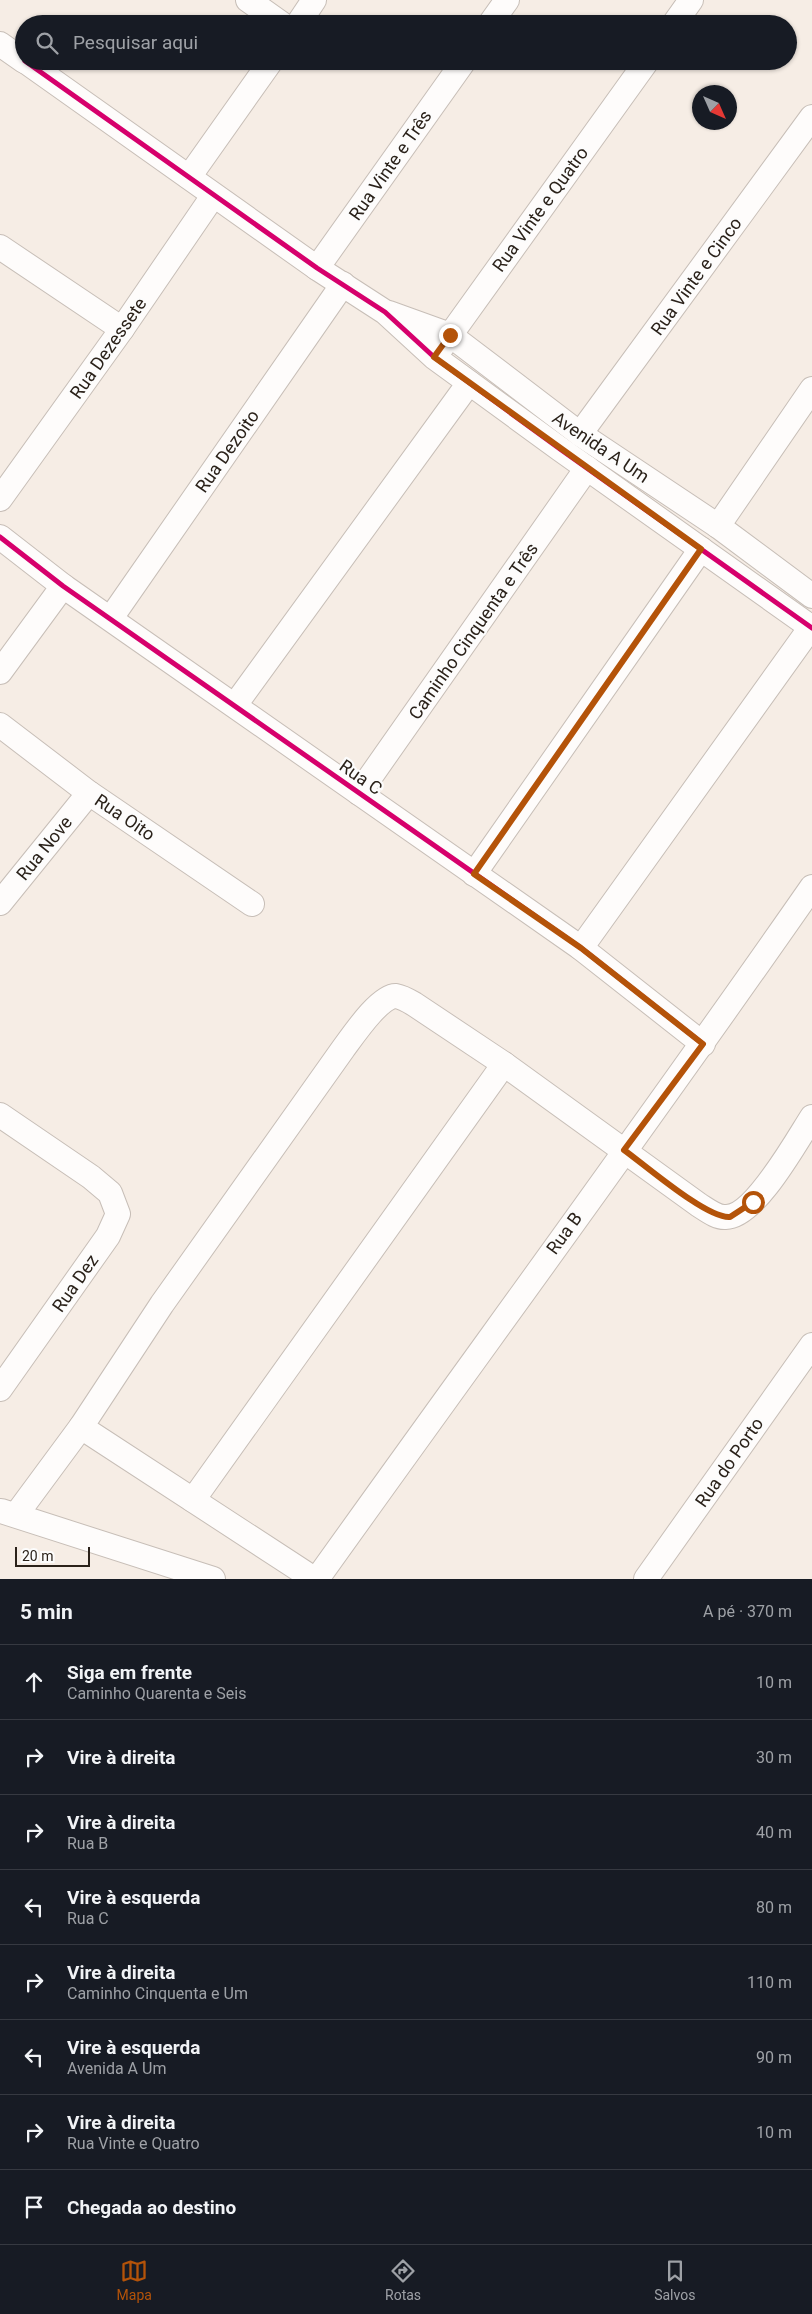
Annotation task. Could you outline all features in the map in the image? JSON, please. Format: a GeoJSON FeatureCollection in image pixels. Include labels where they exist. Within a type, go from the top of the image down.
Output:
{"type":"FeatureCollection","features":[{"type":"Feature","properties":{"kind":"street"},"geometry":{"type":"LineString","coordinates":[[248,0],[269,15]]}},
{"type":"Feature","properties":{"kind":"street"},"geometry":{"type":"LineString","coordinates":[[304,15],[314,0]]}},
{"type":"Feature","properties":{"kind":"street"},"geometry":{"type":"LineString","coordinates":[[496,15],[507,0]]}},
{"type":"Feature","properties":{"kind":"street"},"geometry":{"type":"LineString","coordinates":[[680,15],[691,0]]}},
{"type":"Feature","properties":{"kind":"street","name":"Avenida A Um"},"geometry":{"type":"LineString","coordinates":[[0,44],[15,55]]}},
{"type":"Feature","properties":{"kind":"street","name":"Avenida A Um"},"geometry":{"type":"LineString","coordinates":[[37,70],[188,176],[213,196],[384,312],[434,357],[811,628]]}},
{"type":"Feature","properties":{"kind":"street"},"geometry":{"type":"LineString","coordinates":[[188,176],[265,70]]}},
{"type":"Feature","properties":{"kind":"street","name":"Rua Vinte e Três"},"geometry":{"type":"LineString","coordinates":[[317,268],[458,70]]}},
{"type":"Feature","properties":{"kind":"street","name":"Rua Vinte e Quatro"},"geometry":{"type":"LineString","coordinates":[[434,357],[641,70]]}},
{"type":"Feature","properties":{"kind":"street","name":"Rua Vinte e Cinco"},"geometry":{"type":"LineString","coordinates":[[580,434],[812,117]]}},
{"type":"Feature","properties":{"kind":"street","name":"Rua Dezessete"},"geometry":{"type":"LineString","coordinates":[[0,499],[122,329],[213,196]]}},
{"type":"Feature","properties":{"kind":"street"},"geometry":{"type":"LineString","coordinates":[[0,247],[122,329]]}},
{"type":"Feature","properties":{"kind":"street","name":"Rua Dezoito"},"geometry":{"type":"LineString","coordinates":[[111,618],[343,284]]}},
{"type":"Feature","properties":{"kind":"street","name":"Avenida A Um"},"geometry":{"type":"LineString","coordinates":[[384,312],[450,335],[580,434],[718,526],[812,596]]}},
{"type":"Feature","properties":{"kind":"street"},"geometry":{"type":"LineString","coordinates":[[235,705],[470,383]]}},
{"type":"Feature","properties":{"kind":"street"},"geometry":{"type":"LineString","coordinates":[[718,526],[812,390]]}},
{"type":"Feature","properties":{"kind":"street","name":"Caminho Cinquenta e Três"},"geometry":{"type":"LineString","coordinates":[[359,793],[587,468]]}},
{"type":"Feature","properties":{"kind":"street","name":"Rua C"},"geometry":{"type":"LineString","coordinates":[[0,537],[63,586],[581,948],[703,1044]]}},
{"type":"Feature","properties":{"kind":"street"},"geometry":{"type":"LineString","coordinates":[[474,874],[701,549]]}},
{"type":"Feature","properties":{"kind":"street"},"geometry":{"type":"LineString","coordinates":[[0,672],[63,586]]}},
{"type":"Feature","properties":{"kind":"street"},"geometry":{"type":"LineString","coordinates":[[581,948],[811,628]]}},
{"type":"Feature","properties":{"kind":"street","name":"Rua Oito"},"geometry":{"type":"LineString","coordinates":[[0,726],[89,793],[252,904]]}},
{"type":"Feature","properties":{"kind":"street","name":"Rua Nove"},"geometry":{"type":"LineString","coordinates":[[0,903],[89,793]]}},
{"type":"Feature","properties":{"kind":"street","name":"Rua B"},"geometry":{"type":"LineString","coordinates":[[316,1579],[624,1150],[703,1044],[812,887]]}},
{"type":"Feature","properties":{"kind":"street"},"geometry":{"type":"LineString","coordinates":[[213,1579],[8,1513],[81,1427],[162,1304],[343,1048],[366,1018],[384,1002],[394,996],[414,1004],[504,1064],[698,1205],[724,1218],[730,1217],[744,1209],[763,1191],[812,1117]]}},
{"type":"Feature","properties":{"kind":"street"},"geometry":{"type":"LineString","coordinates":[[193,1500],[504,1064]]}},
{"type":"Feature","properties":{"kind":"street","name":"Rua Dez"},"geometry":{"type":"LineString","coordinates":[[0,1115],[91,1177],[110,1193],[118,1214],[108,1236],[0,1389]]}},
{"type":"Feature","properties":{"kind":"street","name":"Rua do Porto"},"geometry":{"type":"LineString","coordinates":[[646,1579],[812,1345]]}},
{"type":"Feature","properties":{"kind":"street"},"geometry":{"type":"LineString","coordinates":[[81,1427],[316,1579]]}},
{"type":"Feature","properties":{"kind":"cycle path"},"geometry":{"type":"LineString","coordinates":[[38,70],[317,268],[385,312],[434,357],[812,628]]}},
{"type":"Feature","properties":{"kind":"cycle path"},"geometry":{"type":"LineString","coordinates":[[0,537],[63,586],[581,948],[703,1044]]}},
{"type":"Feature","properties":{"kind":"route"},"geometry":{"type":"LineString","coordinates":[[450,335],[434,357],[701,549],[474,874],[581,948],[703,1044],[624,1150],[698,1205],[716,1215],[724,1218],[730,1217],[753,1202]]}}]}
